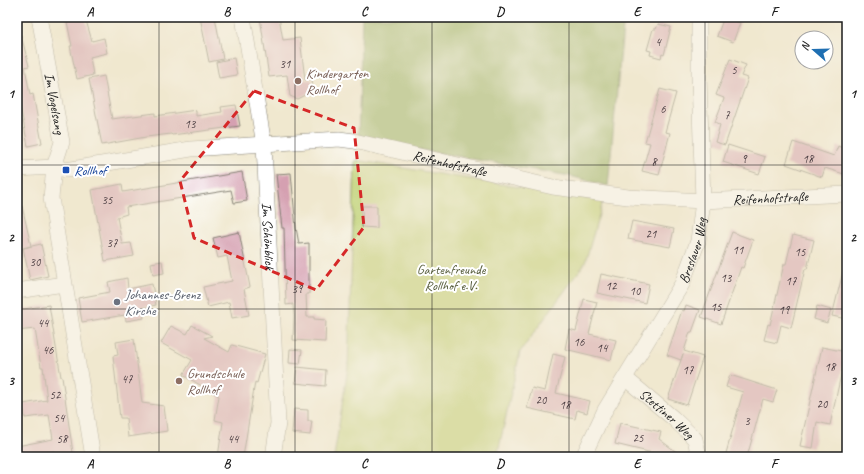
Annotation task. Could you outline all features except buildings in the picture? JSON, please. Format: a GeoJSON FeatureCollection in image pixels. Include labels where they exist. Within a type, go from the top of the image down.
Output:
{"type":"FeatureCollection","features":[{"type":"Feature","properties":{"kind":"street","name":"Im Vogelsang"},"geometry":{"type":"LineString","coordinates":[[39,17],[62,142],[54,167],[51,198],[93,457]]}},
{"type":"Feature","properties":{"kind":"street","name":"Im Schönblick"},"geometry":{"type":"LineString","coordinates":[[243,17],[264,145],[278,423],[273,457]]}},
{"type":"Feature","properties":{"kind":"street","name":"Breslauer Weg"},"geometry":{"type":"LineString","coordinates":[[583,457],[605,410],[682,284],[698,241],[703,201],[698,78],[699,17]]}},
{"type":"Feature","properties":{"kind":"street","name":"Reifenhofstraße"},"geometry":{"type":"LineString","coordinates":[[17,169],[54,167],[66,170],[191,149],[339,140],[354,141],[553,187],[628,197],[703,201],[847,194]]}},
{"type":"Feature","properties":{"kind":"street"},"geometry":{"type":"LineString","coordinates":[[17,291],[64,284]]}},
{"type":"Feature","properties":{"kind":"street","name":"Stettiner Weg"},"geometry":{"type":"LineString","coordinates":[[625,378],[674,418],[695,439],[699,457]]}},
{"type":"Feature","properties":{"kind":"highlighted area"},"geometry":{"type":"Polygon","coordinates":[[[254,91],[354,128],[364,227],[316,290],[194,238],[180,181],[254,91]]]}},
{"type":"Feature","properties":{"kind":"green space"},"geometry":{"type":"Polygon","coordinates":[[[362,17],[624,17],[608,186],[570,176],[358,139],[362,17]]]}},
{"type":"Feature","properties":{"kind":"green space","name":"Gartenfreunde Rollhof e.V."},"geometry":{"type":"Polygon","coordinates":[[[355,160],[603,201],[585,263],[520,352],[497,457],[334,457],[348,367],[355,160]]]}},
{"type":"Feature","properties":{"kind":"place","name":"Kindergarten Rollhof"},"geometry":{"type":"Point","coordinates":[298,81]}},
{"type":"Feature","properties":{"kind":"place","name":"Rollhof"},"geometry":{"type":"Point","coordinates":[66,170]}},
{"type":"Feature","properties":{"kind":"place","name":"Johannes-Brenz Kirche"},"geometry":{"type":"Point","coordinates":[117,302]}},
{"type":"Feature","properties":{"kind":"place","name":"Grundschule Rollhof"},"geometry":{"type":"Point","coordinates":[179,381]}}]}
